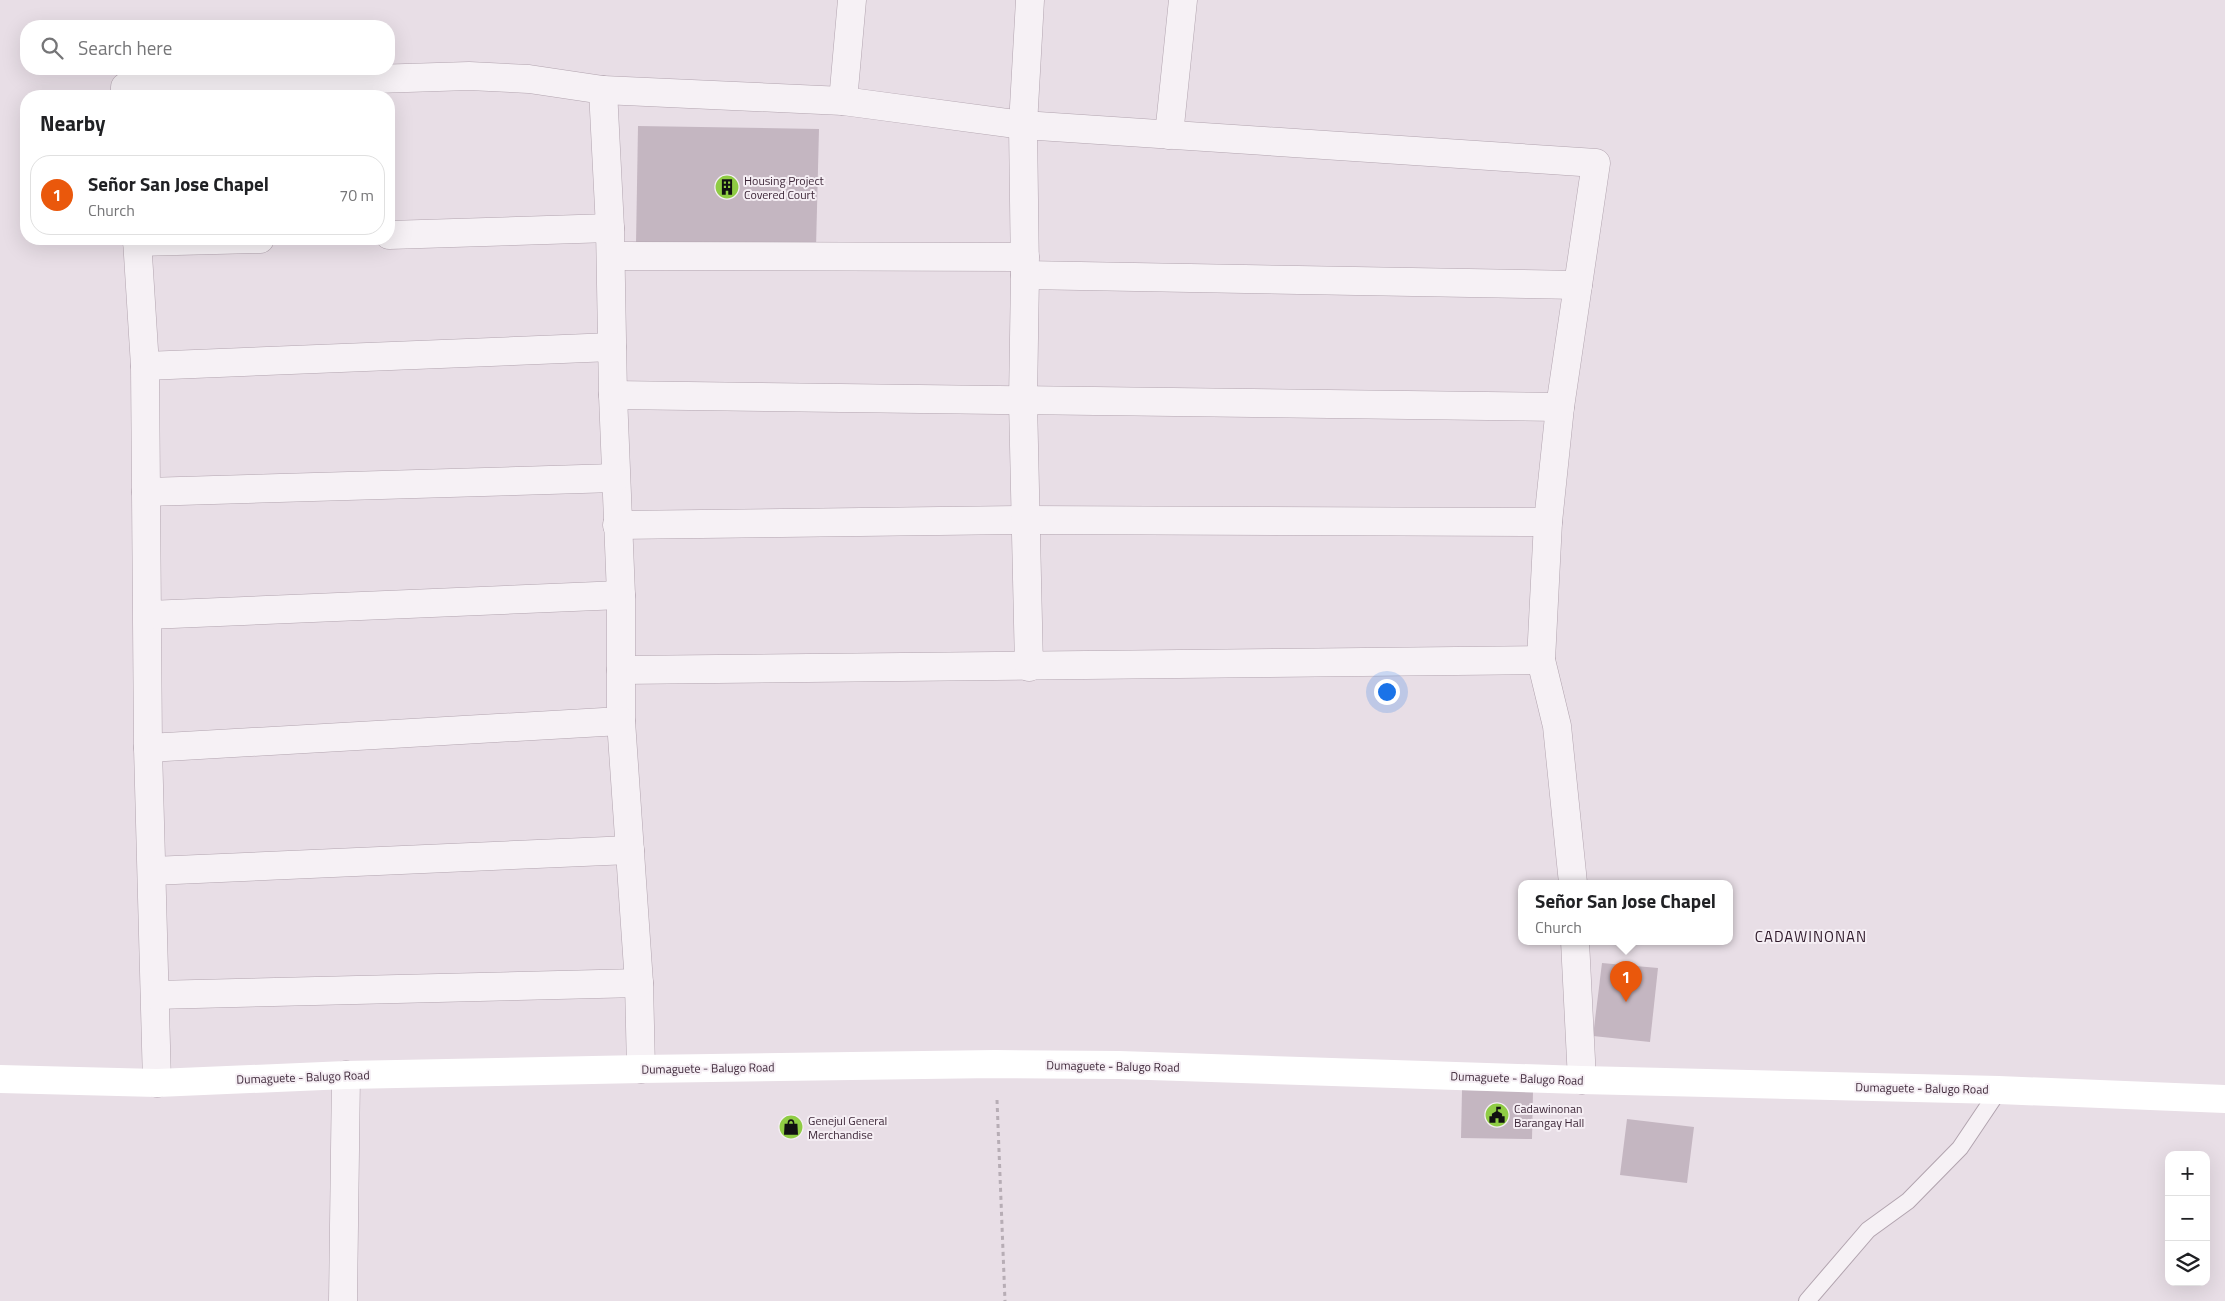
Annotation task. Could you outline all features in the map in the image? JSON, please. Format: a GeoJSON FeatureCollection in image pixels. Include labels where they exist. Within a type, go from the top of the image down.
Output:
{"type":"FeatureCollection","features":[{"type":"Feature","properties":{"kind":"street"},"geometry":{"type":"LineString","coordinates":[[843,101],[852,0]]}},
{"type":"Feature","properties":{"kind":"street"},"geometry":{"type":"LineString","coordinates":[[1029,667],[1023,401],[1025,266],[1023,125],[1030,0]]}},
{"type":"Feature","properties":{"kind":"street"},"geometry":{"type":"LineString","coordinates":[[1170,135],[1183,0]]}},
{"type":"Feature","properties":{"kind":"street"},"geometry":{"type":"LineString","coordinates":[[125,90],[125,87],[468,76],[530,80],[604,90],[843,101],[1023,125],[1596,163],[1560,406],[1548,522],[1541,660],[1557,726],[1573,880]]}},
{"type":"Feature","properties":{"kind":"street"},"geometry":{"type":"LineString","coordinates":[[604,90],[611,256],[615,478],[620,595],[621,721],[639,983],[642,1069]]}},
{"type":"Feature","properties":{"kind":"street"},"geometry":{"type":"LineString","coordinates":[[395,235],[610,228]]}},
{"type":"Feature","properties":{"kind":"street"},"geometry":{"type":"LineString","coordinates":[[137,245],[145,366],[148,748],[157,1082]]}},
{"type":"Feature","properties":{"kind":"street"},"geometry":{"type":"LineString","coordinates":[[611,256],[1025,266],[1578,285]]}},
{"type":"Feature","properties":{"kind":"street"},"geometry":{"type":"LineString","coordinates":[[145,366],[612,346]]}},
{"type":"Feature","properties":{"kind":"street"},"geometry":{"type":"LineString","coordinates":[[613,395],[1560,406]]}},
{"type":"Feature","properties":{"kind":"street"},"geometry":{"type":"LineString","coordinates":[[146,492],[615,478]]}},
{"type":"Feature","properties":{"kind":"street"},"geometry":{"type":"LineString","coordinates":[[617,525],[1026,520],[1548,522]]}},
{"type":"Feature","properties":{"kind":"street"},"geometry":{"type":"LineString","coordinates":[[148,615],[620,595]]}},
{"type":"Feature","properties":{"kind":"street"},"geometry":{"type":"LineString","coordinates":[[620,670],[1541,660]]}},
{"type":"Feature","properties":{"kind":"street"},"geometry":{"type":"LineString","coordinates":[[148,748],[621,721]]}},
{"type":"Feature","properties":{"kind":"street"},"geometry":{"type":"LineString","coordinates":[[152,872],[630,850]]}},
{"type":"Feature","properties":{"kind":"street"},"geometry":{"type":"LineString","coordinates":[[1575,945],[1582,1080]]}},
{"type":"Feature","properties":{"kind":"street"},"geometry":{"type":"LineString","coordinates":[[155,995],[639,983]]}},
{"type":"Feature","properties":{"kind":"street","name":"Dumaguete - Balugo Road"},"geometry":{"type":"LineString","coordinates":[[0,1079],[157,1082],[346,1075],[642,1069],[995,1064],[1129,1065],[1582,1080],[2000,1090],[2225,1099]]}},
{"type":"Feature","properties":{"kind":"street"},"geometry":{"type":"LineString","coordinates":[[343,1301],[346,1075]]}},
{"type":"Feature","properties":{"kind":"lane"},"geometry":{"type":"LineString","coordinates":[[1807,1301],[1868,1230],[1908,1201],[1960,1148],[2000,1090]]}},
{"type":"Feature","properties":{"kind":"path"},"geometry":{"type":"LineString","coordinates":[[995,1064],[1005,1301]]}},
{"type":"Feature","properties":{"kind":"building","name":"Housing Project Covered Court"},"geometry":{"type":"Polygon","coordinates":[[[638,126],[819,129],[816,248],[636,244],[638,126]]]}},
{"type":"Feature","properties":{"kind":"building"},"geometry":{"type":"Polygon","coordinates":[[[1602,963],[1658,968],[1650,1042],[1593,1036],[1602,963]]]}},
{"type":"Feature","properties":{"kind":"building","name":"Cadawinonan Barangay Hall"},"geometry":{"type":"Polygon","coordinates":[[[1462,1090],[1533,1091],[1532,1139],[1461,1138],[1462,1090]]]}},
{"type":"Feature","properties":{"kind":"building"},"geometry":{"type":"Polygon","coordinates":[[[1627,1119],[1694,1127],[1687,1183],[1620,1175],[1627,1119]]]}},
{"type":"Feature","properties":{"kind":"place","name":"Housing Project Covered Court"},"geometry":{"type":"Point","coordinates":[727,187]}},
{"type":"Feature","properties":{"kind":"place","name":"Señor San Jose Chapel"},"geometry":{"type":"Point","coordinates":[1626,1002]}},
{"type":"Feature","properties":{"kind":"place","name":"Cadawinonan Barangay Hall"},"geometry":{"type":"Point","coordinates":[1497,1115]}},
{"type":"Feature","properties":{"kind":"place","name":"Genejul General Merchandise"},"geometry":{"type":"Point","coordinates":[791,1127]}},
{"type":"Feature","properties":{"kind":"district","name":"CADAWINONAN"},"geometry":{"type":"Point","coordinates":[1811,936]}}]}
